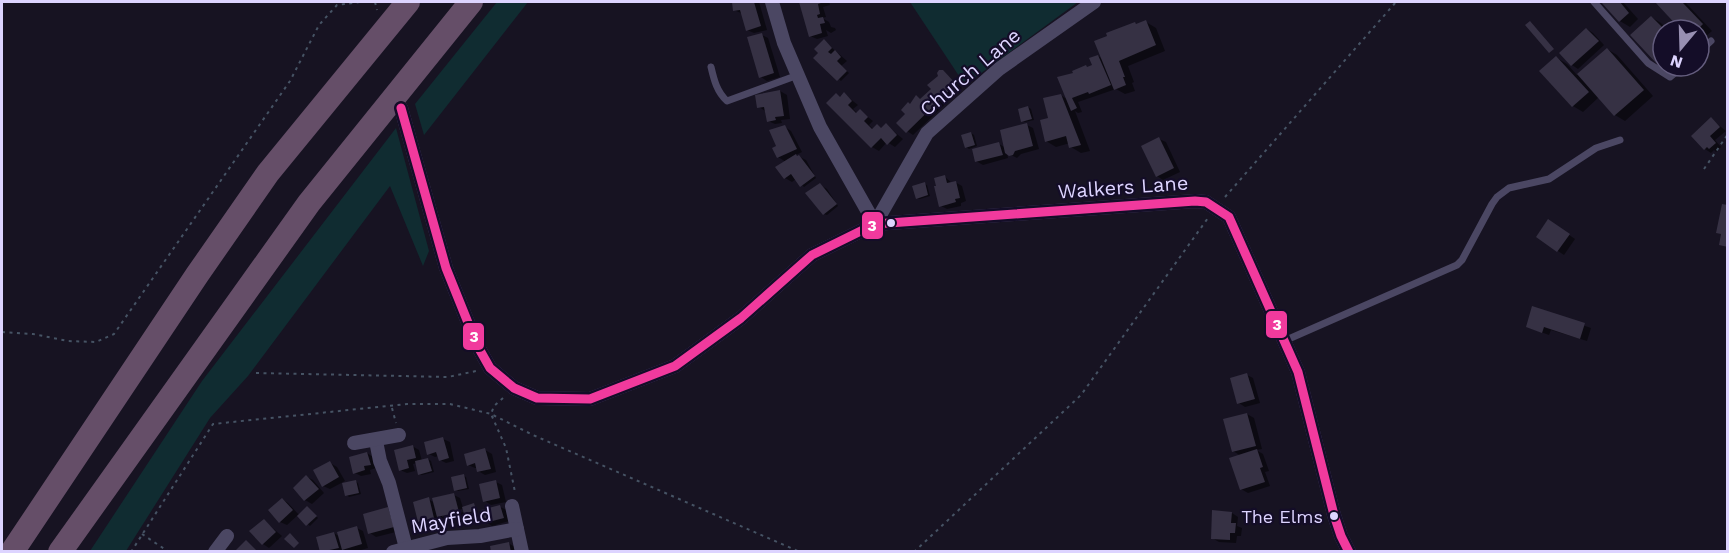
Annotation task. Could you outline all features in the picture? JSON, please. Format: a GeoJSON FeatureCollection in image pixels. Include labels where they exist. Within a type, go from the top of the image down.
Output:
{"type":"FeatureCollection","features":[{"type":"Feature","properties":{"kind":"highway"},"geometry":{"type":"LineString","coordinates":[[12,552],[190,285],[268,173],[408,2]]}},
{"type":"Feature","properties":{"kind":"highway"},"geometry":{"type":"LineString","coordinates":[[60,552],[309,203],[471,2]]}},
{"type":"Feature","properties":{"kind":"street"},"geometry":{"type":"LineString","coordinates":[[401,108],[446,268],[477,345],[490,369],[514,388],[537,398],[590,399],[675,366],[741,318],[812,255],[875,224],[820,128],[784,43],[772,2]]}},
{"type":"Feature","properties":{"kind":"street","name":"Church Lane"},"geometry":{"type":"LineString","coordinates":[[875,224],[927,133],[999,69],[1094,2]]}},
{"type":"Feature","properties":{"kind":"street","name":"Walkers Lane"},"geometry":{"type":"LineString","coordinates":[[875,224],[1195,201],[1206,202],[1216,207]]}},
{"type":"Feature","properties":{"kind":"street"},"geometry":{"type":"LineString","coordinates":[[1216,207],[1229,217],[1298,372],[1334,515],[1349,552]]}},
{"type":"Feature","properties":{"kind":"street"},"geometry":{"type":"LineString","coordinates":[[354,443],[376,441],[399,435]]}},
{"type":"Feature","properties":{"kind":"street"},"geometry":{"type":"LineString","coordinates":[[376,441],[380,461],[389,483],[399,550]]}},
{"type":"Feature","properties":{"kind":"street","name":"Mayfield"},"geometry":{"type":"LineString","coordinates":[[512,506],[522,552]]}},
{"type":"Feature","properties":{"kind":"street","name":"Mayfield"},"geometry":{"type":"LineString","coordinates":[[399,550],[447,538],[480,536],[517,529]]}},
{"type":"Feature","properties":{"kind":"street"},"geometry":{"type":"LineString","coordinates":[[215,552],[227,536]]}},
{"type":"Feature","properties":{"kind":"lane"},"geometry":{"type":"LineString","coordinates":[[1594,2],[1651,65]]}},
{"type":"Feature","properties":{"kind":"lane"},"geometry":{"type":"LineString","coordinates":[[711,67],[714,82],[722,97],[727,101],[798,75]]}},
{"type":"Feature","properties":{"kind":"lane"},"geometry":{"type":"LineString","coordinates":[[1284,341],[1457,265],[1497,197],[1509,188],[1549,180],[1596,148],[1620,140]]}},
{"type":"Feature","properties":{"kind":"path"},"geometry":{"type":"LineString","coordinates":[[2,332],[96,342],[114,334],[290,81],[319,25],[337,5],[360,2]]}},
{"type":"Feature","properties":{"kind":"path"},"geometry":{"type":"LineString","coordinates":[[914,552],[1081,395],[1216,207],[1396,2]]}},
{"type":"Feature","properties":{"kind":"path"},"geometry":{"type":"LineString","coordinates":[[1704,169],[1728,134]]}},
{"type":"Feature","properties":{"kind":"path"},"geometry":{"type":"LineString","coordinates":[[256,374],[448,376],[490,369]]}},
{"type":"Feature","properties":{"kind":"path"},"geometry":{"type":"LineString","coordinates":[[512,506],[518,504],[506,448],[491,414],[494,406],[514,388]]}},
{"type":"Feature","properties":{"kind":"path"},"geometry":{"type":"LineString","coordinates":[[131,552],[213,424],[407,404],[450,404],[491,414],[533,435],[800,552]]}},
{"type":"Feature","properties":{"kind":"path"},"geometry":{"type":"LineString","coordinates":[[142,534],[169,552]]}},
{"type":"Feature","properties":{"kind":"green space"},"geometry":{"type":"Polygon","coordinates":[[[497,2],[528,2],[424,135],[415,104],[497,2]]]}},
{"type":"Feature","properties":{"kind":"green space"},"geometry":{"type":"Polygon","coordinates":[[[910,2],[1078,2],[965,85],[910,2]]]}},
{"type":"Feature","properties":{"kind":"green space"},"geometry":{"type":"Polygon","coordinates":[[[396,128],[429,251],[423,266],[390,186],[248,376],[210,418],[126,551],[90,551],[202,381],[396,128]]]}},
{"type":"Feature","properties":{"kind":"building"},"geometry":{"type":"Polygon","coordinates":[[[732,2],[754,2],[761,26],[746,31],[740,10],[733,11],[732,2]]]}},
{"type":"Feature","properties":{"kind":"building"},"geometry":{"type":"Polygon","coordinates":[[[799,2],[824,2],[818,4],[820,14],[817,15],[818,18],[823,17],[825,23],[820,24],[822,33],[809,37],[799,2]]]}},
{"type":"Feature","properties":{"kind":"building"},"geometry":{"type":"Polygon","coordinates":[[[1601,2],[1620,2],[1629,13],[1619,22],[1601,2]]]}},
{"type":"Feature","properties":{"kind":"building"},"geometry":{"type":"Polygon","coordinates":[[[1655,2],[1682,2],[1697,18],[1670,18],[1655,2]]]}},
{"type":"Feature","properties":{"kind":"building"},"geometry":{"type":"Polygon","coordinates":[[[1651,16],[1653,18],[1651,18],[1651,58],[1630,35],[1651,16]]]}},
{"type":"Feature","properties":{"kind":"building"},"geometry":{"type":"Polygon","coordinates":[[[1146,20],[1156,45],[1119,61],[1126,85],[1114,90],[1094,41],[1107,36],[1106,33],[1146,20]]]}},
{"type":"Feature","properties":{"kind":"building"},"geometry":{"type":"Polygon","coordinates":[[[1530,21],[1554,49],[1549,53],[1525,25],[1530,21]]]}},
{"type":"Feature","properties":{"kind":"building"},"geometry":{"type":"Polygon","coordinates":[[[1586,28],[1599,41],[1571,66],[1559,53],[1586,28]]]}},
{"type":"Feature","properties":{"kind":"building"},"geometry":{"type":"Polygon","coordinates":[[[762,33],[774,73],[759,78],[747,37],[762,33]]]}},
{"type":"Feature","properties":{"kind":"building"},"geometry":{"type":"Polygon","coordinates":[[[824,39],[832,48],[828,52],[831,54],[835,50],[841,57],[837,61],[847,71],[837,81],[813,58],[818,53],[814,49],[824,39]]]}},
{"type":"Feature","properties":{"kind":"building"},"geometry":{"type":"Polygon","coordinates":[[[1607,48],[1644,90],[1614,116],[1577,74],[1607,48]]]}},
{"type":"Feature","properties":{"kind":"building"},"geometry":{"type":"Polygon","coordinates":[[[1098,55],[1111,85],[1072,98],[1077,108],[1071,111],[1057,77],[1073,73],[1072,71],[1086,65],[1087,67],[1092,65],[1089,58],[1098,55]]]}},
{"type":"Feature","properties":{"kind":"building"},"geometry":{"type":"Polygon","coordinates":[[[1556,56],[1589,92],[1572,107],[1539,71],[1556,56]]]}},
{"type":"Feature","properties":{"kind":"building"},"geometry":{"type":"Polygon","coordinates":[[[939,70],[943,70],[956,84],[906,133],[896,123],[905,114],[901,110],[908,102],[910,104],[916,95],[920,99],[931,89],[927,85],[938,76],[939,70]]]}},
{"type":"Feature","properties":{"kind":"building"},"geometry":{"type":"Polygon","coordinates":[[[780,90],[784,116],[775,117],[776,120],[767,122],[764,107],[757,108],[755,95],[780,90]]]}},
{"type":"Feature","properties":{"kind":"building"},"geometry":{"type":"Polygon","coordinates":[[[844,92],[852,101],[848,105],[856,113],[860,109],[868,117],[864,121],[872,129],[877,124],[881,128],[886,123],[897,135],[887,145],[881,138],[871,148],[826,103],[836,93],[840,97],[844,92]]]}},
{"type":"Feature","properties":{"kind":"building"},"geometry":{"type":"Polygon","coordinates":[[[1061,94],[1081,145],[1069,148],[1066,136],[1045,142],[1040,120],[1048,118],[1043,98],[1061,94]]]}},
{"type":"Feature","properties":{"kind":"building"},"geometry":{"type":"Polygon","coordinates":[[[1028,106],[1032,119],[1021,122],[1018,109],[1028,106]]]}},
{"type":"Feature","properties":{"kind":"building"},"geometry":{"type":"Polygon","coordinates":[[[1711,117],[1720,127],[1710,136],[1716,143],[1704,150],[1691,136],[1711,117]]]}},
{"type":"Feature","properties":{"kind":"building"},"geometry":{"type":"Polygon","coordinates":[[[1027,123],[1033,146],[1015,151],[1009,156],[1005,153],[1000,130],[1027,123]]]}},
{"type":"Feature","properties":{"kind":"building"},"geometry":{"type":"Polygon","coordinates":[[[785,125],[797,149],[777,158],[772,148],[776,146],[769,130],[785,125]]]}},
{"type":"Feature","properties":{"kind":"building"},"geometry":{"type":"Polygon","coordinates":[[[971,132],[975,145],[965,148],[961,135],[971,132]]]}},
{"type":"Feature","properties":{"kind":"building"},"geometry":{"type":"Polygon","coordinates":[[[1159,137],[1174,168],[1156,177],[1141,146],[1159,137]]]}},
{"type":"Feature","properties":{"kind":"building"},"geometry":{"type":"Polygon","coordinates":[[[999,142],[1003,155],[975,162],[972,149],[999,142]]]}},
{"type":"Feature","properties":{"kind":"building"},"geometry":{"type":"Polygon","coordinates":[[[796,154],[815,176],[800,187],[791,174],[784,179],[775,167],[796,154]]]}},
{"type":"Feature","properties":{"kind":"building"},"geometry":{"type":"Polygon","coordinates":[[[945,175],[947,183],[956,181],[960,198],[955,199],[956,202],[939,207],[934,178],[945,175]]]}},
{"type":"Feature","properties":{"kind":"building"},"geometry":{"type":"Polygon","coordinates":[[[925,182],[928,195],[916,199],[912,186],[925,182]]]}},
{"type":"Feature","properties":{"kind":"building"},"geometry":{"type":"Polygon","coordinates":[[[820,183],[837,204],[823,215],[805,193],[820,183]]]}},
{"type":"Feature","properties":{"kind":"building"},"geometry":{"type":"Polygon","coordinates":[[[1722,204],[1728,205],[1728,247],[1719,245],[1721,234],[1716,233],[1722,204]]]}},
{"type":"Feature","properties":{"kind":"building"},"geometry":{"type":"Polygon","coordinates":[[[1548,219],[1570,234],[1557,252],[1536,237],[1548,219]]]}},
{"type":"Feature","properties":{"kind":"building"},"geometry":{"type":"Polygon","coordinates":[[[1532,306],[1585,323],[1580,339],[1544,327],[1542,333],[1526,327],[1532,306]]]}},
{"type":"Feature","properties":{"kind":"building"},"geometry":{"type":"Polygon","coordinates":[[[1247,373],[1255,399],[1237,404],[1230,378],[1247,373]]]}},
{"type":"Feature","properties":{"kind":"building"},"geometry":{"type":"Polygon","coordinates":[[[1247,413],[1256,446],[1232,452],[1223,419],[1247,413]]]}},
{"type":"Feature","properties":{"kind":"building"},"geometry":{"type":"Polygon","coordinates":[[[443,437],[449,458],[439,461],[436,452],[427,455],[424,442],[443,437]]]}},
{"type":"Feature","properties":{"kind":"building"},"geometry":{"type":"Polygon","coordinates":[[[413,445],[416,458],[407,460],[409,468],[399,471],[394,450],[413,445]]]}},
{"type":"Feature","properties":{"kind":"building"},"geometry":{"type":"Polygon","coordinates":[[[485,448],[491,469],[477,472],[475,463],[467,466],[464,454],[485,448]]]}},
{"type":"Feature","properties":{"kind":"building"},"geometry":{"type":"Polygon","coordinates":[[[1257,449],[1265,482],[1240,490],[1229,458],[1257,449]]]}},
{"type":"Feature","properties":{"kind":"building"},"geometry":{"type":"Polygon","coordinates":[[[367,452],[371,465],[364,466],[365,470],[353,474],[349,457],[367,452]]]}},
{"type":"Feature","properties":{"kind":"building"},"geometry":{"type":"Polygon","coordinates":[[[428,458],[432,471],[418,475],[415,461],[428,458]]]}},
{"type":"Feature","properties":{"kind":"building"},"geometry":{"type":"Polygon","coordinates":[[[330,461],[339,477],[322,487],[313,470],[330,461]]]}},
{"type":"Feature","properties":{"kind":"building"},"geometry":{"type":"Polygon","coordinates":[[[464,474],[467,488],[454,491],[451,477],[464,474]]]}},
{"type":"Feature","properties":{"kind":"building"},"geometry":{"type":"Polygon","coordinates":[[[306,475],[319,489],[304,501],[293,488],[306,475]]]}},
{"type":"Feature","properties":{"kind":"building"},"geometry":{"type":"Polygon","coordinates":[[[356,480],[359,493],[345,496],[342,483],[356,480]]]}},
{"type":"Feature","properties":{"kind":"building"},"geometry":{"type":"Polygon","coordinates":[[[496,480],[500,498],[483,502],[479,484],[496,480]]]}},
{"type":"Feature","properties":{"kind":"building"},"geometry":{"type":"Polygon","coordinates":[[[454,493],[459,512],[437,517],[432,498],[454,493]]]}},
{"type":"Feature","properties":{"kind":"building"},"geometry":{"type":"Polygon","coordinates":[[[429,497],[434,518],[418,522],[413,502],[429,497]]]}},
{"type":"Feature","properties":{"kind":"building"},"geometry":{"type":"Polygon","coordinates":[[[282,498],[293,510],[279,523],[268,510],[282,498]]]}},
{"type":"Feature","properties":{"kind":"building"},"geometry":{"type":"Polygon","coordinates":[[[474,503],[476,510],[464,514],[462,507],[474,503]]]}},
{"type":"Feature","properties":{"kind":"building"},"geometry":{"type":"Polygon","coordinates":[[[500,505],[504,518],[485,523],[481,510],[500,505]]]}},
{"type":"Feature","properties":{"kind":"building"},"geometry":{"type":"Polygon","coordinates":[[[307,506],[317,516],[306,526],[297,516],[307,506]]]}},
{"type":"Feature","properties":{"kind":"building"},"geometry":{"type":"Polygon","coordinates":[[[388,507],[394,527],[368,534],[363,514],[388,507]]]}},
{"type":"Feature","properties":{"kind":"building"},"geometry":{"type":"Polygon","coordinates":[[[1212,510],[1232,512],[1231,523],[1236,523],[1235,533],[1230,533],[1230,540],[1211,539],[1212,510]]]}},
{"type":"Feature","properties":{"kind":"building"},"geometry":{"type":"Polygon","coordinates":[[[264,519],[276,532],[262,545],[249,531],[264,519]]]}},
{"type":"Feature","properties":{"kind":"building"},"geometry":{"type":"Polygon","coordinates":[[[357,526],[362,544],[342,550],[337,532],[357,526]]]}},
{"type":"Feature","properties":{"kind":"building"},"geometry":{"type":"Polygon","coordinates":[[[334,532],[339,548],[320,552],[316,537],[334,532]]]}},
{"type":"Feature","properties":{"kind":"building"},"geometry":{"type":"Polygon","coordinates":[[[290,533],[299,543],[294,548],[284,539],[290,533]]]}},
{"type":"Feature","properties":{"kind":"building"},"geometry":{"type":"Polygon","coordinates":[[[246,540],[256,550],[254,552],[234,552],[246,540]]]}},
{"type":"Feature","properties":{"kind":"building"},"geometry":{"type":"Polygon","coordinates":[[[509,542],[511,552],[491,552],[490,546],[509,542]]]}},
{"type":"Feature","properties":{"kind":"transit line","name":"3"},"geometry":{"type":"LineString","coordinates":[[401,108],[446,268],[477,345],[490,368],[514,388],[537,398],[590,399],[675,366],[741,318],[812,255],[875,224],[1206,202],[1229,217],[1298,372],[1334,515],[1349,552]]}},
{"type":"Feature","properties":{"kind":"place","name":"The Elms"},"geometry":{"type":"Point","coordinates":[1334,516]}}]}
